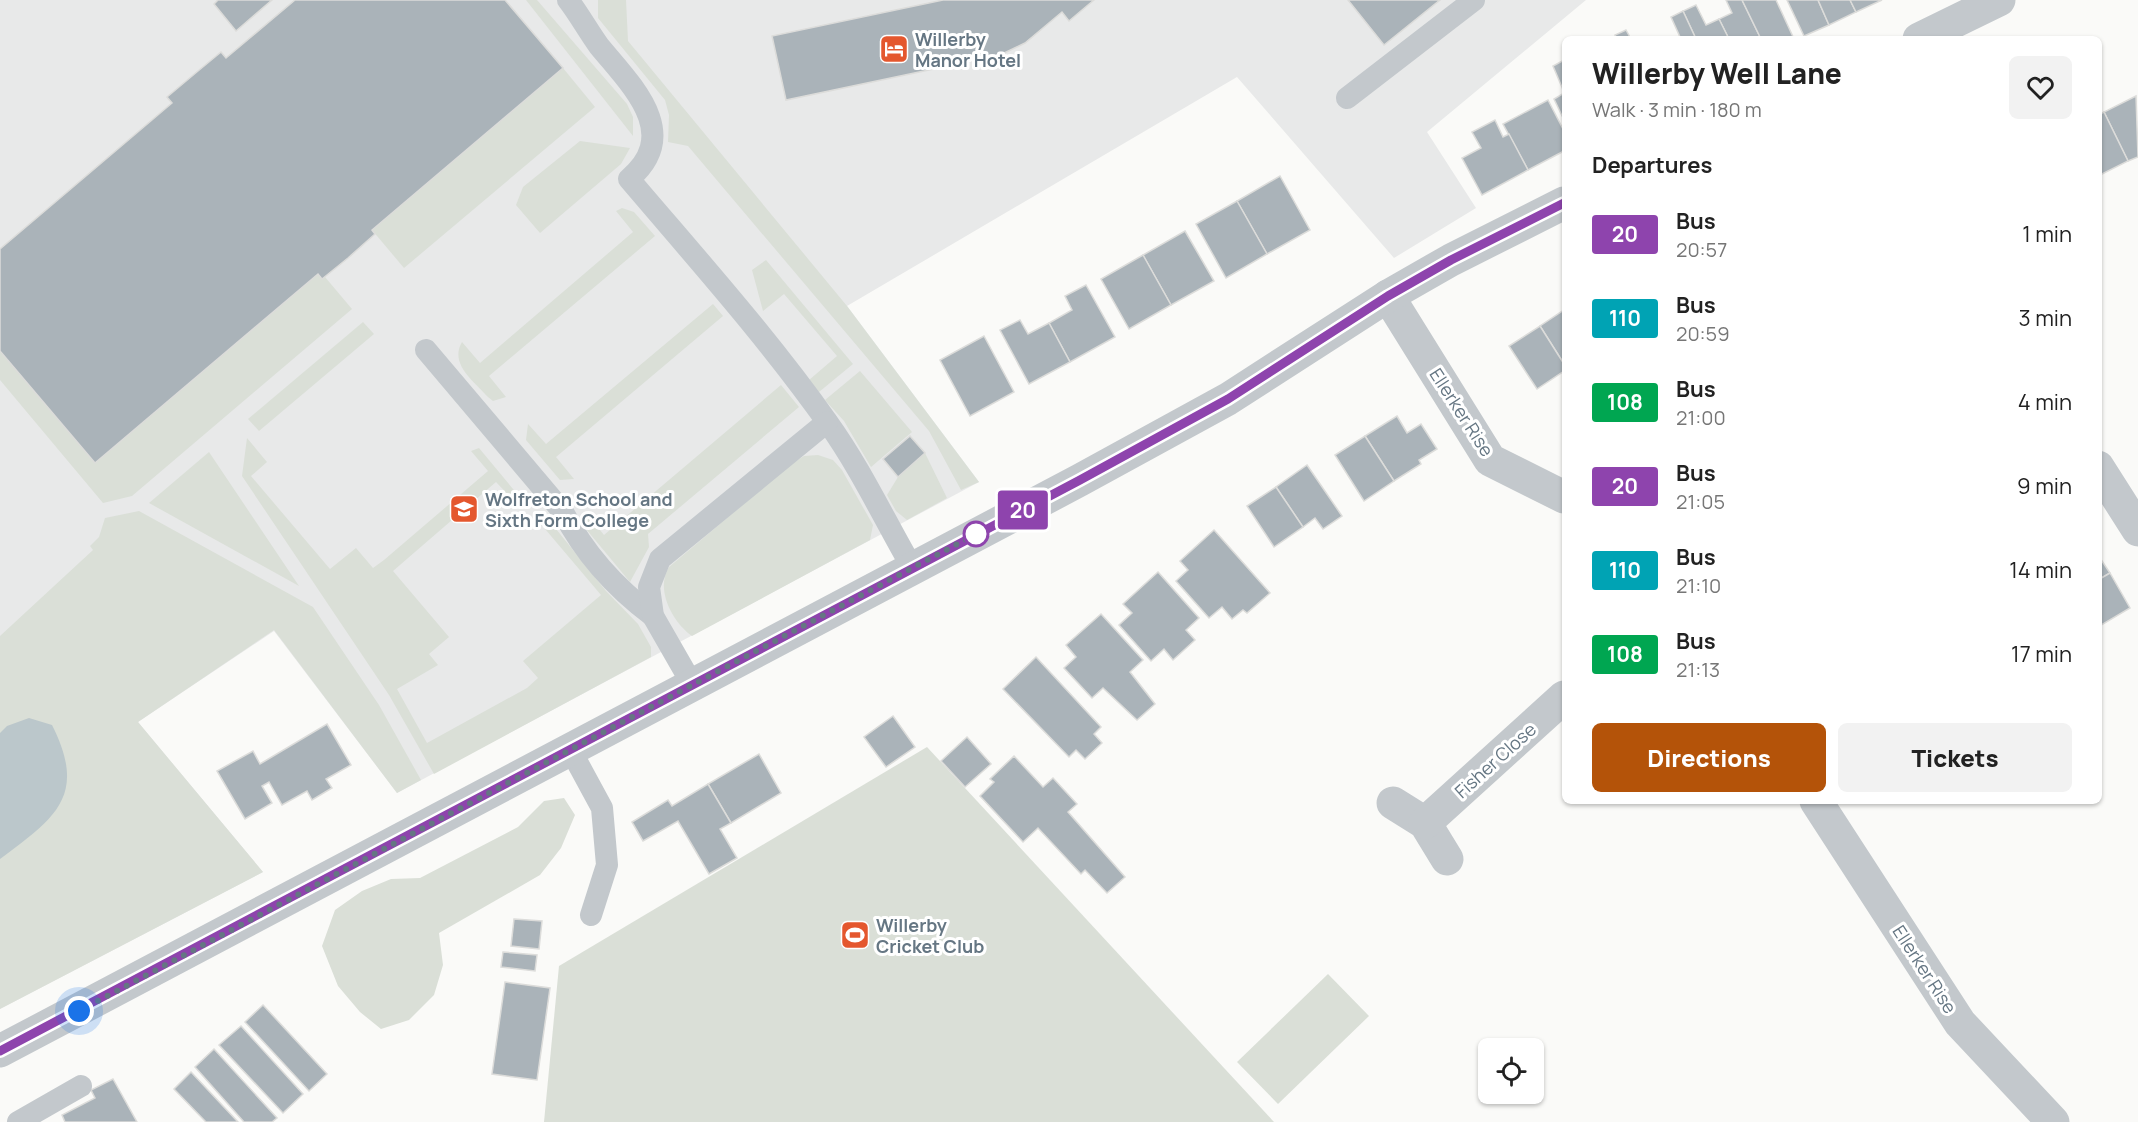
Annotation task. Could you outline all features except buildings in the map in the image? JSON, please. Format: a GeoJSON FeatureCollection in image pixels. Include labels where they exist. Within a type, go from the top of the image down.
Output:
{"type":"FeatureCollection","features":[{"type":"Feature","properties":{"kind":"street"},"geometry":{"type":"LineString","coordinates":[[1925,36],[1999,0]]}},
{"type":"Feature","properties":{"kind":"street"},"geometry":{"type":"LineString","coordinates":[[0,1051],[913,569],[1228,399],[1388,296],[1451,260],[1562,204]]}},
{"type":"Feature","properties":{"kind":"street","name":"Ellerker Rise"},"geometry":{"type":"LineString","coordinates":[[1388,296],[1490,460],[1562,496]]}},
{"type":"Feature","properties":{"kind":"street"},"geometry":{"type":"LineString","coordinates":[[2102,473],[2138,530]]}},
{"type":"Feature","properties":{"kind":"street","name":"Fisher Close"},"geometry":{"type":"LineString","coordinates":[[1425,823],[1562,699]]}},
{"type":"Feature","properties":{"kind":"street"},"geometry":{"type":"LineString","coordinates":[[1393,803],[1425,823],[1447,859]]}},
{"type":"Feature","properties":{"kind":"street","name":"Ellerker Rise"},"geometry":{"type":"LineString","coordinates":[[1818,804],[1960,1023],[2053,1122]]}},
{"type":"Feature","properties":{"kind":"lane"},"geometry":{"type":"LineString","coordinates":[[568,0],[584,27],[640,94],[649,111],[652,128],[644,166],[629,178],[766,339],[827,422],[851,457],[913,569]]}},
{"type":"Feature","properties":{"kind":"lane"},"geometry":{"type":"LineString","coordinates":[[1347,99],[1474,0]]}},
{"type":"Feature","properties":{"kind":"lane"},"geometry":{"type":"LineString","coordinates":[[426,350],[563,512],[573,531],[619,588],[653,616],[692,684]]}},
{"type":"Feature","properties":{"kind":"lane"},"geometry":{"type":"LineString","coordinates":[[653,616],[649,587],[660,559],[827,422]]}},
{"type":"Feature","properties":{"kind":"lane"},"geometry":{"type":"LineString","coordinates":[[570,750],[602,808],[607,865],[591,915]]}},
{"type":"Feature","properties":{"kind":"lane"},"geometry":{"type":"LineString","coordinates":[[18,1122],[81,1086]]}},
{"type":"Feature","properties":{"kind":"shaded area","name":"Wolfreton School and Sixth Form College"},"geometry":{"type":"Polygon","coordinates":[[[0,0],[1586,0],[1427,132],[1476,208],[1394,258],[1237,77],[847,306],[979,482],[397,793],[274,631],[138,722],[263,872],[0,1009],[0,0]]]}},
{"type":"Feature","properties":{"kind":"shaded area"},"geometry":{"type":"Polygon","coordinates":[[[526,0],[537,0],[627,104],[633,117],[633,136],[526,0]]]}},
{"type":"Feature","properties":{"kind":"shaded area"},"geometry":{"type":"Polygon","coordinates":[[[598,0],[626,0],[628,41],[847,306],[979,482],[961,490],[929,431],[688,146],[668,142],[669,115],[665,100],[598,18],[598,0]]]}},
{"type":"Feature","properties":{"kind":"shaded area"},"geometry":{"type":"Polygon","coordinates":[[[563,68],[595,107],[404,268],[372,230],[563,68]]]}},
{"type":"Feature","properties":{"kind":"shaded area"},"geometry":{"type":"Polygon","coordinates":[[[580,141],[630,148],[621,164],[540,233],[516,205],[523,187],[580,141]]]}},
{"type":"Feature","properties":{"kind":"shaded area"},"geometry":{"type":"Polygon","coordinates":[[[622,208],[634,212],[655,236],[489,376],[506,397],[493,401],[470,378],[461,365],[459,350],[462,342],[480,363],[633,232],[616,211],[622,208]]]}},
{"type":"Feature","properties":{"kind":"shaded area"},"geometry":{"type":"Polygon","coordinates":[[[766,260],[853,364],[819,392],[809,380],[837,356],[784,294],[763,311],[752,270],[766,260]]]}},
{"type":"Feature","properties":{"kind":"shaded area"},"geometry":{"type":"Polygon","coordinates":[[[318,274],[322,279],[325,277],[352,309],[132,496],[103,503],[0,380],[0,351],[95,463],[318,274]]]}},
{"type":"Feature","properties":{"kind":"shaded area"},"geometry":{"type":"Polygon","coordinates":[[[713,304],[723,316],[556,457],[574,479],[560,480],[526,440],[528,424],[546,444],[713,304]]]}},
{"type":"Feature","properties":{"kind":"shaded area"},"geometry":{"type":"Polygon","coordinates":[[[363,322],[374,334],[259,431],[248,419],[363,322]]]}},
{"type":"Feature","properties":{"kind":"shaded area"},"geometry":{"type":"Polygon","coordinates":[[[860,371],[912,432],[871,467],[844,421],[825,400],[860,371]]]}},
{"type":"Feature","properties":{"kind":"shaded area"},"geometry":{"type":"Polygon","coordinates":[[[781,385],[799,407],[648,534],[649,547],[630,582],[586,529],[587,514],[604,535],[781,385]]]}},
{"type":"Feature","properties":{"kind":"shaded area"},"geometry":{"type":"Polygon","coordinates":[[[247,438],[267,462],[251,476],[330,569],[356,548],[373,568],[384,560],[488,471],[471,451],[479,448],[518,495],[514,501],[496,482],[393,571],[449,637],[429,654],[438,665],[397,689],[427,743],[527,688],[538,678],[523,661],[601,595],[540,523],[544,521],[552,524],[606,591],[638,624],[651,647],[651,657],[434,774],[389,695],[242,476],[247,438]]]}},
{"type":"Feature","properties":{"kind":"shaded area"},"geometry":{"type":"Polygon","coordinates":[[[209,452],[299,586],[149,503],[209,452]]]}},
{"type":"Feature","properties":{"kind":"shaded area"},"geometry":{"type":"Polygon","coordinates":[[[925,453],[947,498],[907,520],[896,511],[887,495],[898,477],[925,453]]]}},
{"type":"Feature","properties":{"kind":"shaded area"},"geometry":{"type":"Polygon","coordinates":[[[818,455],[833,460],[842,470],[873,525],[870,540],[692,636],[672,614],[665,595],[665,576],[669,567],[791,464],[804,456],[818,455]]]}},
{"type":"Feature","properties":{"kind":"shaded area"},"geometry":{"type":"Polygon","coordinates":[[[139,511],[313,607],[379,705],[421,780],[397,793],[274,630],[138,722],[263,872],[0,1009],[0,636],[93,550],[90,546],[99,537],[105,518],[139,511]]]}},
{"type":"Feature","properties":{"kind":"shaded area"},"geometry":{"type":"Polygon","coordinates":[[[29,718],[52,725],[62,749],[67,770],[66,788],[60,803],[50,817],[0,859],[0,733],[7,726],[29,718]]]}},
{"type":"Feature","properties":{"kind":"shaded area","name":"Willerby Cricket Club"},"geometry":{"type":"Polygon","coordinates":[[[927,747],[1274,1122],[544,1122],[559,966],[927,747]]]}},
{"type":"Feature","properties":{"kind":"shaded area"},"geometry":{"type":"Polygon","coordinates":[[[564,798],[575,815],[561,848],[540,875],[439,933],[443,965],[434,995],[409,1020],[381,1029],[360,1012],[338,986],[322,946],[335,910],[362,891],[391,879],[420,878],[518,827],[544,801],[564,798]]]}},
{"type":"Feature","properties":{"kind":"shaded area"},"geometry":{"type":"Polygon","coordinates":[[[1328,974],[1369,1016],[1278,1104],[1237,1062],[1328,974]]]}},
{"type":"Feature","properties":{"kind":"bus line","name":"20"},"geometry":{"type":"LineString","coordinates":[[0,1051],[1080,480],[1228,399],[1388,296],[1451,260],[1562,204]]}},
{"type":"Feature","properties":{"kind":"place","name":"Willerby Manor Hotel"},"geometry":{"type":"Point","coordinates":[894,49]}},
{"type":"Feature","properties":{"kind":"place","name":"Wolfreton School and Sixth Form College"},"geometry":{"type":"Point","coordinates":[464,509]}},
{"type":"Feature","properties":{"kind":"place","name":"Willerby Cricket Club"},"geometry":{"type":"Point","coordinates":[855,935]}},
{"type":"Feature","properties":{"kind":"route"},"geometry":{"type":"LineString","coordinates":[[79,1011],[980,532],[976,534]]}}]}
